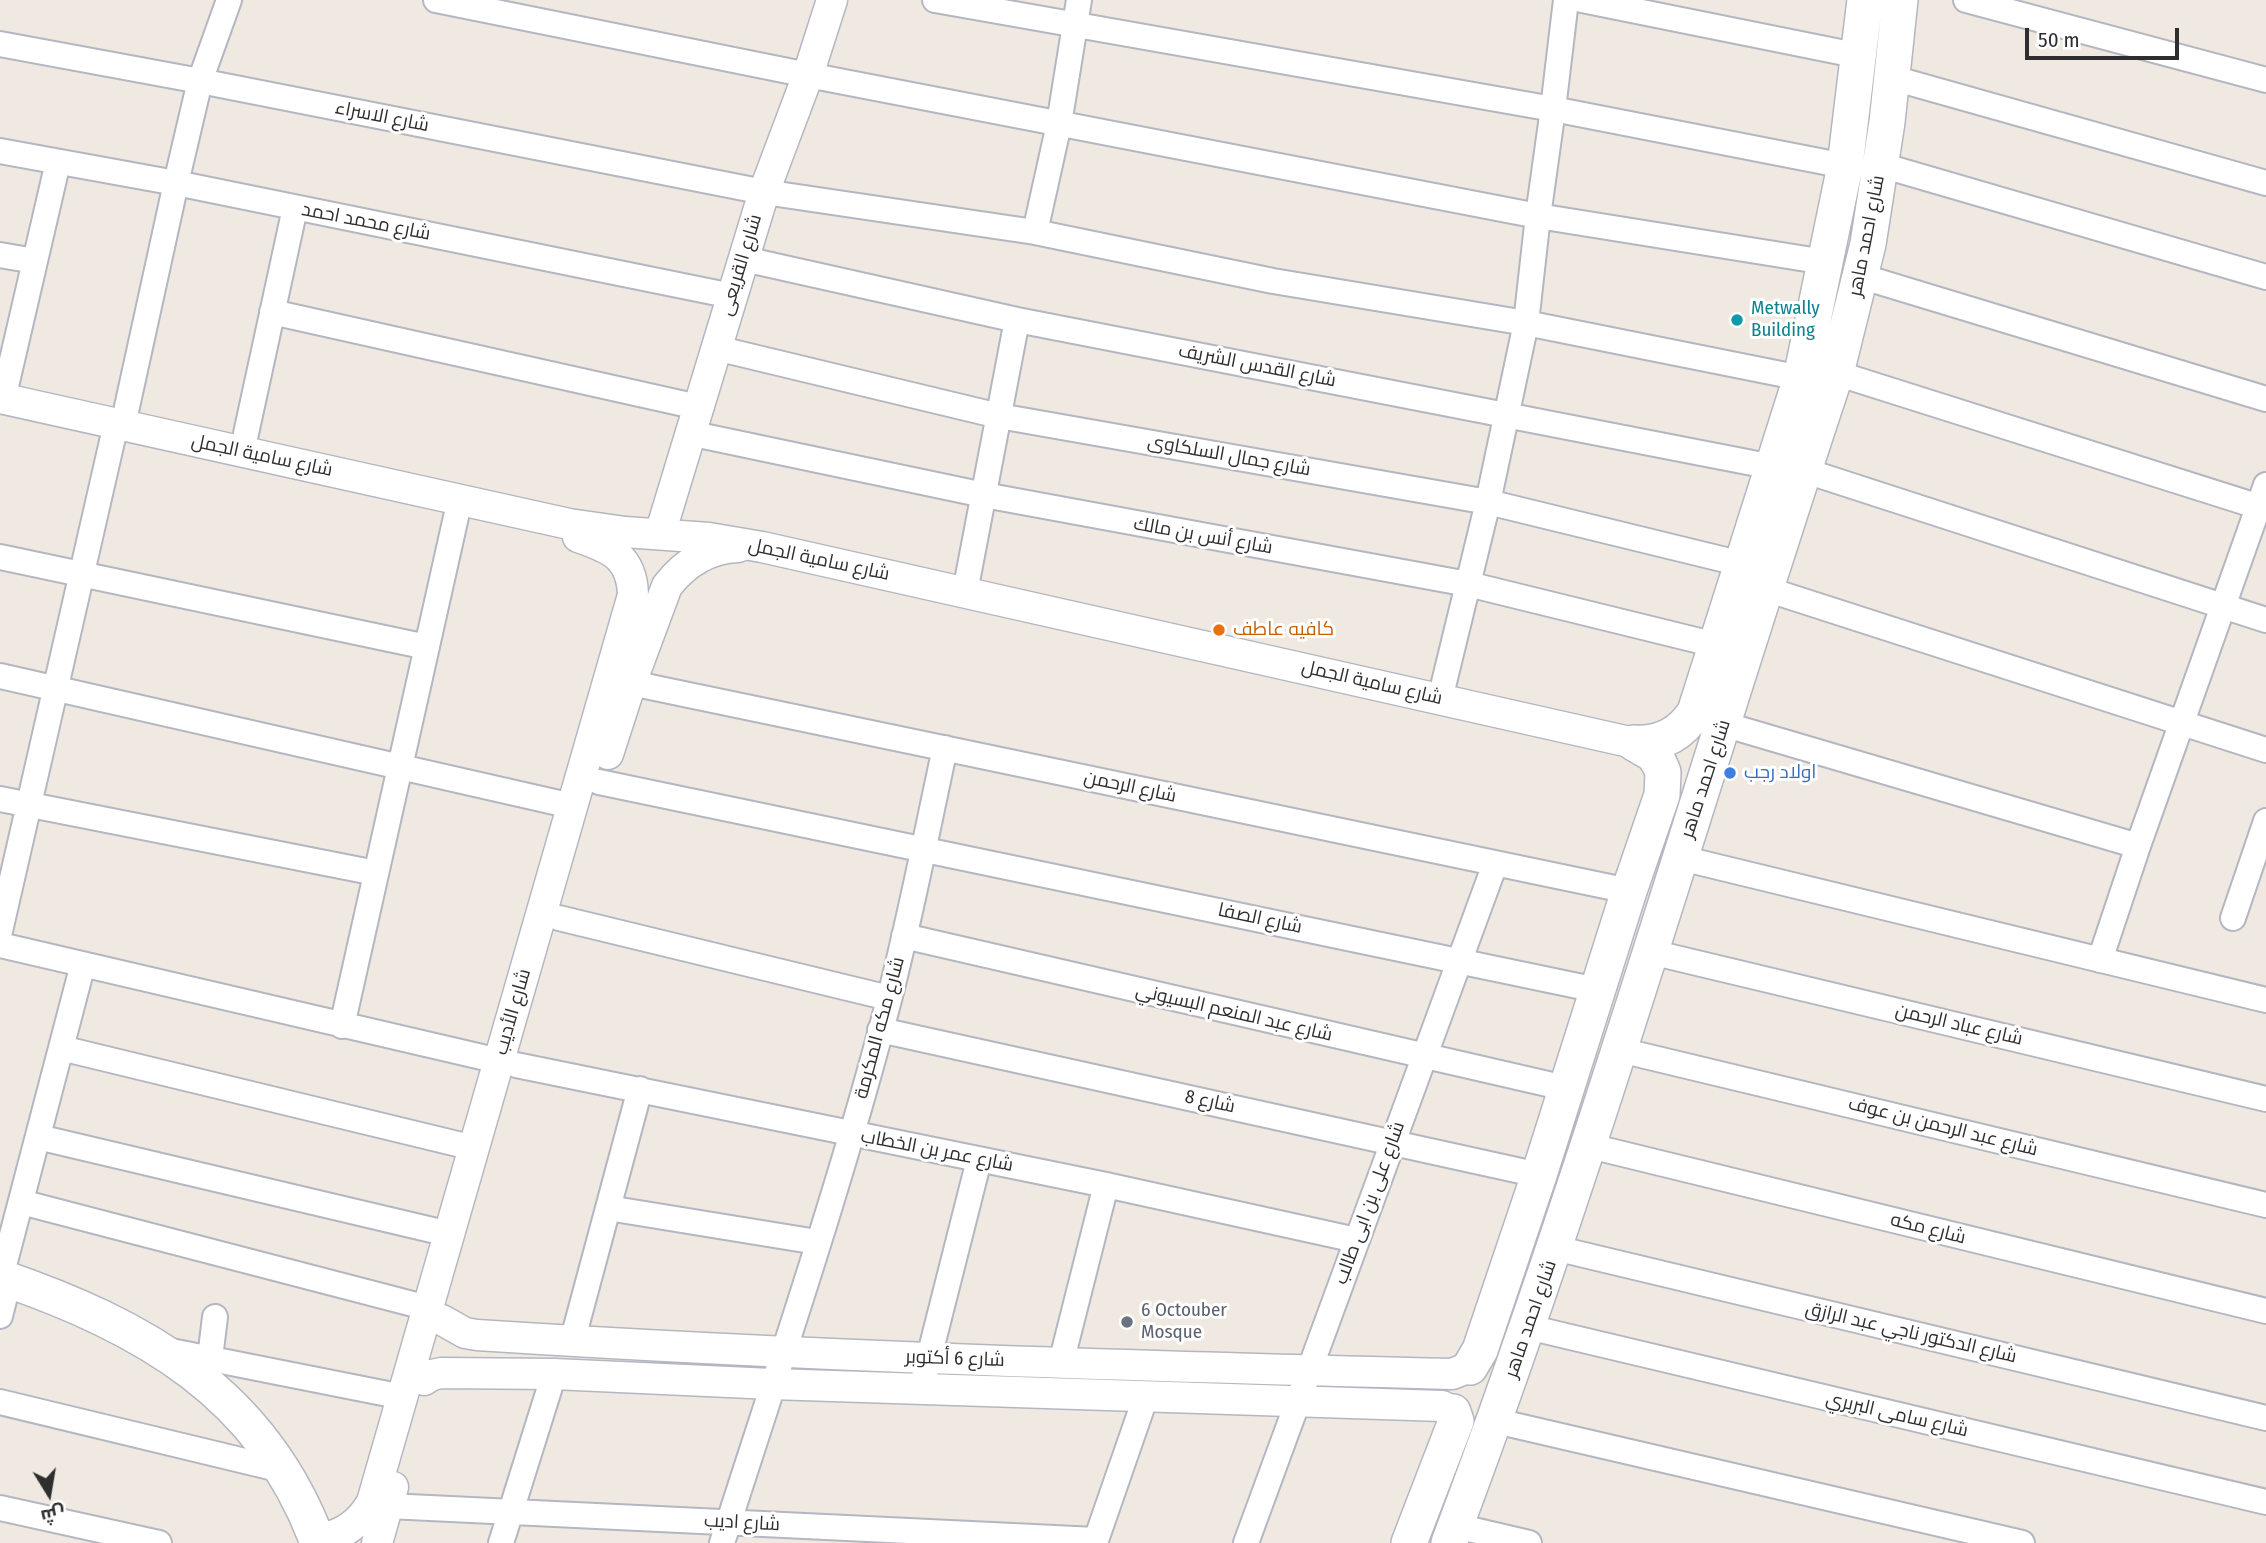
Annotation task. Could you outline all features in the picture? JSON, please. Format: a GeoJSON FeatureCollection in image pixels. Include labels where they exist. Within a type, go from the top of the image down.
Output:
{"type":"FeatureCollection","features":[{"type":"Feature","properties":{"kind":"main road","name":"شارع احمد ماهر"},"geometry":{"type":"LineString","coordinates":[[1453,1534],[1496,1421],[1590,1146],[1766,589],[1801,378],[1844,166],[1866,0]]}},
{"type":"Feature","properties":{"kind":"main road","name":"شارع احمد ماهر"},"geometry":{"type":"LineString","coordinates":[[1634,743],[1663,740],[1689,721],[1699,701],[1742,564],[1836,373],[1860,276],[1881,165],[1900,0]]}},
{"type":"Feature","properties":{"kind":"main road"},"geometry":{"type":"LineString","coordinates":[[1852,117],[1887,122]]}},
{"type":"Feature","properties":{"kind":"main road","name":"شارع احمد ماهر"},"geometry":{"type":"LineString","coordinates":[[1470,1367],[1480,1350],[1539,1175],[1662,795],[1663,772],[1659,763],[1653,754],[1634,743]]}},
{"type":"Feature","properties":{"kind":"main road"},"geometry":{"type":"LineString","coordinates":[[1662,795],[1697,806]]}},
{"type":"Feature","properties":{"kind":"main road"},"geometry":{"type":"LineString","coordinates":[[4,1278],[65,1300],[111,1321],[197,1374],[219,1393],[259,1436],[306,1513],[328,1540]]}},
{"type":"Feature","properties":{"kind":"main road"},"geometry":{"type":"LineString","coordinates":[[1409,1543],[1456,1421],[1453,1412]]}},
{"type":"Feature","properties":{"kind":"street"},"geometry":{"type":"LineString","coordinates":[[436,0],[1538,216],[1825,262]]}},
{"type":"Feature","properties":{"kind":"street","name":"شارع القريعى"},"geometry":{"type":"LineString","coordinates":[[660,534],[764,192],[808,75],[832,0]]}},
{"type":"Feature","properties":{"kind":"street"},"geometry":{"type":"LineString","coordinates":[[935,0],[1077,12],[1844,166]]}},
{"type":"Feature","properties":{"kind":"street"},"geometry":{"type":"LineString","coordinates":[[1440,699],[1488,502],[1526,323],[1566,0]]}},
{"type":"Feature","properties":{"kind":"street"},"geometry":{"type":"LineString","coordinates":[[1582,0],[1860,56]]}},
{"type":"Feature","properties":{"kind":"street"},"geometry":{"type":"LineString","coordinates":[[1966,0],[2266,80]]}},
{"type":"Feature","properties":{"kind":"street"},"geometry":{"type":"LineString","coordinates":[[0,931],[55,688],[200,81],[223,1]]}},
{"type":"Feature","properties":{"kind":"street"},"geometry":{"type":"LineString","coordinates":[[1035,232],[1059,124],[1077,12]]}},
{"type":"Feature","properties":{"kind":"street","name":"شارع الاسراء"},"geometry":{"type":"LineString","coordinates":[[0,44],[764,192],[1035,232],[1273,281],[1526,323],[1801,378]]}},
{"type":"Feature","properties":{"kind":"street"},"geometry":{"type":"LineString","coordinates":[[1892,78],[2266,183]]}},
{"type":"Feature","properties":{"kind":"street","name":"شارع محمد احمد"},"geometry":{"type":"LineString","coordinates":[[0,151],[176,183],[732,296]]}},
{"type":"Feature","properties":{"kind":"street"},"geometry":{"type":"LineString","coordinates":[[2,399],[58,162]]}},
{"type":"Feature","properties":{"kind":"street"},"geometry":{"type":"LineString","coordinates":[[1881,165],[2266,277]]}},
{"type":"Feature","properties":{"kind":"street"},"geometry":{"type":"LineString","coordinates":[[242,452],[295,208]]}},
{"type":"Feature","properties":{"kind":"street"},"geometry":{"type":"LineString","coordinates":[[0,255],[35,261]]}},
{"type":"Feature","properties":{"kind":"street","name":"شارع القدس الشريف"},"geometry":{"type":"LineString","coordinates":[[744,260],[1017,320],[1788,469],[2266,620]]}},
{"type":"Feature","properties":{"kind":"street"},"geometry":{"type":"LineString","coordinates":[[1860,276],[2266,399]]}},
{"type":"Feature","properties":{"kind":"street","name":"شارع أنس بن مالك"},"geometry":{"type":"LineString","coordinates":[[272,312],[984,495],[1468,584],[1716,645]]}},
{"type":"Feature","properties":{"kind":"street"},"geometry":{"type":"LineString","coordinates":[[965,593],[1017,320]]}},
{"type":"Feature","properties":{"kind":"street","name":"شارع جمال السلكاوى"},"geometry":{"type":"LineString","coordinates":[[716,348],[999,416],[1488,502],[1742,564]]}},
{"type":"Feature","properties":{"kind":"street"},"geometry":{"type":"LineString","coordinates":[[1836,373],[2264,500],[2138,846],[2101,960]]}},
{"type":"Feature","properties":{"kind":"street","name":"شارع سامية الجمل"},"geometry":{"type":"LineString","coordinates":[[2,399],[597,529],[709,538],[762,547],[1634,743]]}},
{"type":"Feature","properties":{"kind":"street"},"geometry":{"type":"LineString","coordinates":[[342,1026],[460,499]]}},
{"type":"Feature","properties":{"kind":"street","name":"شارع الأديب"},"geometry":{"type":"LineString","coordinates":[[328,1540],[359,1521],[372,1502],[413,1388],[508,1063],[572,806],[633,595],[633,584],[625,564],[609,549],[546,526],[524,513]]}},
{"type":"Feature","properties":{"kind":"street","name":"شارع الأديب"},"geometry":{"type":"LineString","coordinates":[[435,1314],[449,1234],[474,1148],[508,1063],[559,918],[599,782],[660,601],[675,576],[695,559],[732,547],[762,547]]}},
{"type":"Feature","properties":{"kind":"street"},"geometry":{"type":"LineString","coordinates":[[0,557],[427,647]]}},
{"type":"Feature","properties":{"kind":"street"},"geometry":{"type":"LineString","coordinates":[[1766,589],[2266,750]]}},
{"type":"Feature","properties":{"kind":"street"},"geometry":{"type":"LineString","coordinates":[[0,676],[572,806]]}},
{"type":"Feature","properties":{"kind":"street","name":"شارع الرحمن"},"geometry":{"type":"LineString","coordinates":[[631,683],[1629,891]]}},
{"type":"Feature","properties":{"kind":"street"},"geometry":{"type":"LineString","coordinates":[[1723,724],[2138,846]]}},
{"type":"Feature","properties":{"kind":"street","name":"شارع مكه المكرمة"},"geometry":{"type":"LineString","coordinates":[[725,1533],[851,1134],[889,998],[945,748]]}},
{"type":"Feature","properties":{"kind":"street","name":"شارع الصفا"},"geometry":{"type":"LineString","coordinates":[[599,782],[1597,990]]}},
{"type":"Feature","properties":{"kind":"street"},"geometry":{"type":"LineString","coordinates":[[0,799],[376,873]]}},
{"type":"Feature","properties":{"kind":"street"},"geometry":{"type":"LineString","coordinates":[[2233,918],[2266,821]]}},
{"type":"Feature","properties":{"kind":"street"},"geometry":{"type":"LineString","coordinates":[[1681,858],[2266,1000]]}},
{"type":"Feature","properties":{"kind":"street","name":"شارع على بن ابى طالب"},"geometry":{"type":"LineString","coordinates":[[1247,1543],[1495,864]]}},
{"type":"Feature","properties":{"kind":"street"},"geometry":{"type":"LineString","coordinates":[[559,918],[889,998]]}},
{"type":"Feature","properties":{"kind":"street","name":"شارع عبد المنعم البسيوني"},"geometry":{"type":"LineString","coordinates":[[904,936],[1565,1088]]}},
{"type":"Feature","properties":{"kind":"street","name":"شارع عمر بن الخطاب"},"geometry":{"type":"LineString","coordinates":[[0,945],[508,1063],[1106,1185],[1356,1240]]}},
{"type":"Feature","properties":{"kind":"street","name":"شارع عباد الرحمن"},"geometry":{"type":"LineString","coordinates":[[1651,952],[2266,1099]]}},
{"type":"Feature","properties":{"kind":"street"},"geometry":{"type":"LineString","coordinates":[[0,1315],[4,1278],[21,1202],[83,964]]}},
{"type":"Feature","properties":{"kind":"street","name":"شارع 8"},"geometry":{"type":"LineString","coordinates":[[880,1030],[1539,1175]]}},
{"type":"Feature","properties":{"kind":"street"},"geometry":{"type":"LineString","coordinates":[[61,1048],[474,1148]]}},
{"type":"Feature","properties":{"kind":"street","name":"شارع عبد الرحمن بن عوف"},"geometry":{"type":"LineString","coordinates":[[1620,1050],[2266,1205]]}},
{"type":"Feature","properties":{"kind":"street"},"geometry":{"type":"LineString","coordinates":[[572,1342],[640,1089]]}},
{"type":"Feature","properties":{"kind":"street"},"geometry":{"type":"LineString","coordinates":[[38,1138],[449,1234]]}},
{"type":"Feature","properties":{"kind":"street","name":"شارع مكه"},"geometry":{"type":"LineString","coordinates":[[1590,1146],[2266,1311]]}},
{"type":"Feature","properties":{"kind":"street"},"geometry":{"type":"LineString","coordinates":[[921,1389],[979,1160]]}},
{"type":"Feature","properties":{"kind":"street"},"geometry":{"type":"LineString","coordinates":[[1061,1363],[1106,1185]]}},
{"type":"Feature","properties":{"kind":"street"},"geometry":{"type":"LineString","coordinates":[[21,1202],[435,1314]]}},
{"type":"Feature","properties":{"kind":"street"},"geometry":{"type":"LineString","coordinates":[[608,1208],[817,1242]]}},
{"type":"Feature","properties":{"kind":"street","name":"شارع الدكتور ناجي عبد الرازق"},"geometry":{"type":"LineString","coordinates":[[1555,1248],[2266,1418]]}},
{"type":"Feature","properties":{"kind":"street","name":"شارع 6 أكتوبر"},"geometry":{"type":"LineString","coordinates":[[435,1314],[465,1333],[572,1342],[1309,1371],[1452,1374],[1470,1367]]}},
{"type":"Feature","properties":{"kind":"street"},"geometry":{"type":"LineString","coordinates":[[209,1358],[215,1317]]}},
{"type":"Feature","properties":{"kind":"street","name":"شارع سامى البربري"},"geometry":{"type":"LineString","coordinates":[[1528,1327],[2266,1502]]}},
{"type":"Feature","properties":{"kind":"street"},"geometry":{"type":"LineString","coordinates":[[155,1348],[413,1388]]}},
{"type":"Feature","properties":{"kind":"street","name":"شارع 6 أكتوبر"},"geometry":{"type":"LineString","coordinates":[[413,1388],[432,1375],[441,1373],[554,1374],[772,1384],[1442,1406],[1453,1412]]}},
{"type":"Feature","properties":{"kind":"street"},"geometry":{"type":"LineString","coordinates":[[501,1543],[554,1374]]}},
{"type":"Feature","properties":{"kind":"street","name":"شارع الأديب"},"geometry":{"type":"LineString","coordinates":[[377,1543],[413,1388]]}},
{"type":"Feature","properties":{"kind":"street"},"geometry":{"type":"LineString","coordinates":[[1096,1541],[1146,1396]]}},
{"type":"Feature","properties":{"kind":"street"},"geometry":{"type":"LineString","coordinates":[[0,1402],[282,1470]]}},
{"type":"Feature","properties":{"kind":"street"},"geometry":{"type":"LineString","coordinates":[[1496,1421],[2022,1543]]}},
{"type":"Feature","properties":{"kind":"street","name":"شارع اديب"},"geometry":{"type":"LineString","coordinates":[[387,1506],[510,1513],[725,1533],[1096,1541]]}},
{"type":"Feature","properties":{"kind":"street"},"geometry":{"type":"LineString","coordinates":[[0,1508],[159,1543]]}},
{"type":"Feature","properties":{"kind":"street"},"geometry":{"type":"LineString","coordinates":[[1453,1534],[1529,1543]]}},
{"type":"Feature","properties":{"kind":"place","name":"Metwally Building"},"geometry":{"type":"Point","coordinates":[1737,320]}},
{"type":"Feature","properties":{"kind":"place","name":"كافيه عاطف"},"geometry":{"type":"Point","coordinates":[1219,630]}},
{"type":"Feature","properties":{"kind":"place","name":"اولاد رجب"},"geometry":{"type":"Point","coordinates":[1730,773]}},
{"type":"Feature","properties":{"kind":"place","name":"6 Octouber Mosque"},"geometry":{"type":"Point","coordinates":[1127,1322]}}]}
